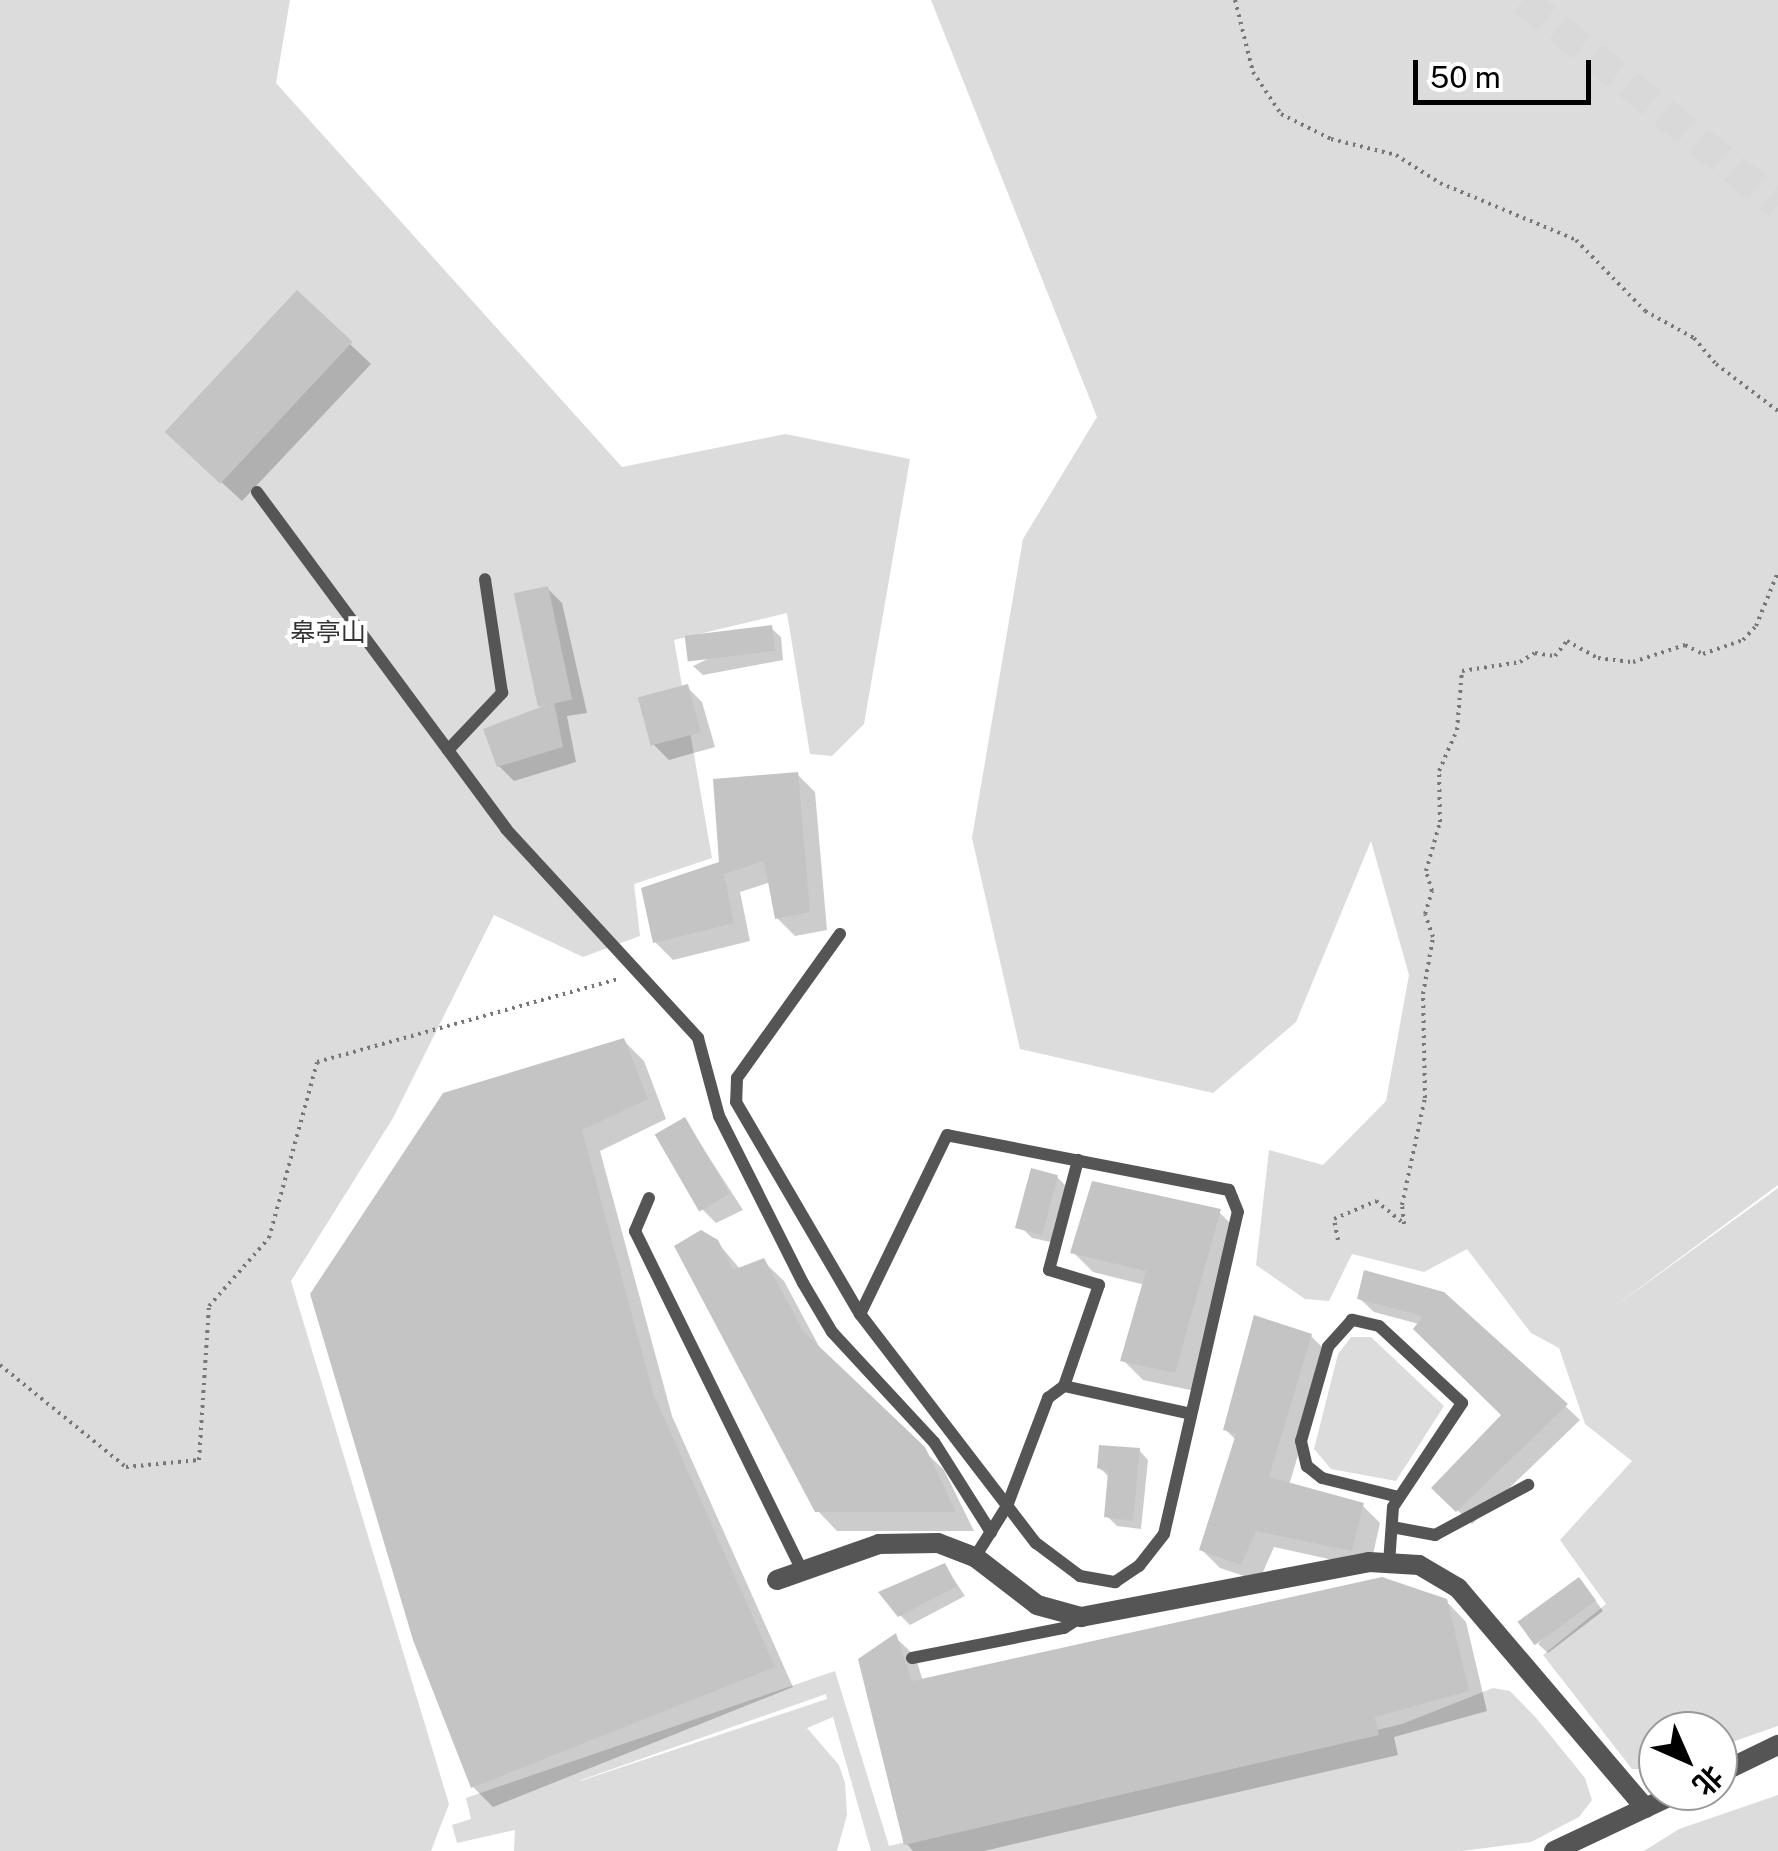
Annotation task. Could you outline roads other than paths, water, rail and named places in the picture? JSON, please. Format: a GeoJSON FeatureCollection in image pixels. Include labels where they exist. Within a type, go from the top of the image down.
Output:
{"type":"FeatureCollection","features":[{"type":"Feature","properties":{"kind":"street"},"geometry":{"type":"LineString","coordinates":[[777,1580],[879,1544],[938,1544],[974,1558],[1037,1604],[1081,1617],[1389,1563],[1419,1565],[1458,1588],[1638,1800]]}},
{"type":"Feature","properties":{"kind":"street"},"geometry":{"type":"LineString","coordinates":[[1738,1765],[1778,1746]]}},
{"type":"Feature","properties":{"kind":"street"},"geometry":{"type":"LineString","coordinates":[[1554,1851],[1639,1811]]}},
{"type":"Feature","properties":{"kind":"lane"},"geometry":{"type":"LineString","coordinates":[[258,492],[506,829],[643,972],[698,1038],[719,1116],[832,1332],[934,1442],[991,1532]]}},
{"type":"Feature","properties":{"kind":"lane"},"geometry":{"type":"LineString","coordinates":[[448,750],[502,693],[485,579]]}},
{"type":"Feature","properties":{"kind":"lane"},"geometry":{"type":"LineString","coordinates":[[840,934],[738,1078],[736,1102],[860,1314],[1036,1543],[1080,1576],[1115,1582],[1140,1566],[1164,1534],[1238,1212],[1229,1190],[947,1135],[860,1314]]}},
{"type":"Feature","properties":{"kind":"lane"},"geometry":{"type":"LineString","coordinates":[[974,1558],[1008,1506],[1048,1398],[1064,1386],[1099,1285],[1049,1270],[1078,1160]]}},
{"type":"Feature","properties":{"kind":"lane"},"geometry":{"type":"LineString","coordinates":[[649,1198],[635,1231],[802,1571]]}},
{"type":"Feature","properties":{"kind":"lane"},"geometry":{"type":"LineString","coordinates":[[1389,1563],[1400,1497],[1462,1403],[1379,1326],[1352,1320],[1328,1348],[1301,1441],[1304,1454],[1322,1478],[1400,1497]]}},
{"type":"Feature","properties":{"kind":"lane"},"geometry":{"type":"LineString","coordinates":[[1064,1386],[1192,1414]]}},
{"type":"Feature","properties":{"kind":"lane"},"geometry":{"type":"LineString","coordinates":[[1392,1527],[1435,1534],[1528,1484]]}},
{"type":"Feature","properties":{"kind":"lane"},"geometry":{"type":"LineString","coordinates":[[912,1658],[1064,1628],[1081,1617]]}},
{"type":"Feature","properties":{"kind":"tunnel"},"geometry":{"type":"LineString","coordinates":[[1523,0],[1778,204]]}},
{"type":"Feature","properties":{"kind":"park label","name":"皋亭山"},"geometry":{"type":"Point","coordinates":[328,632]}}]}
